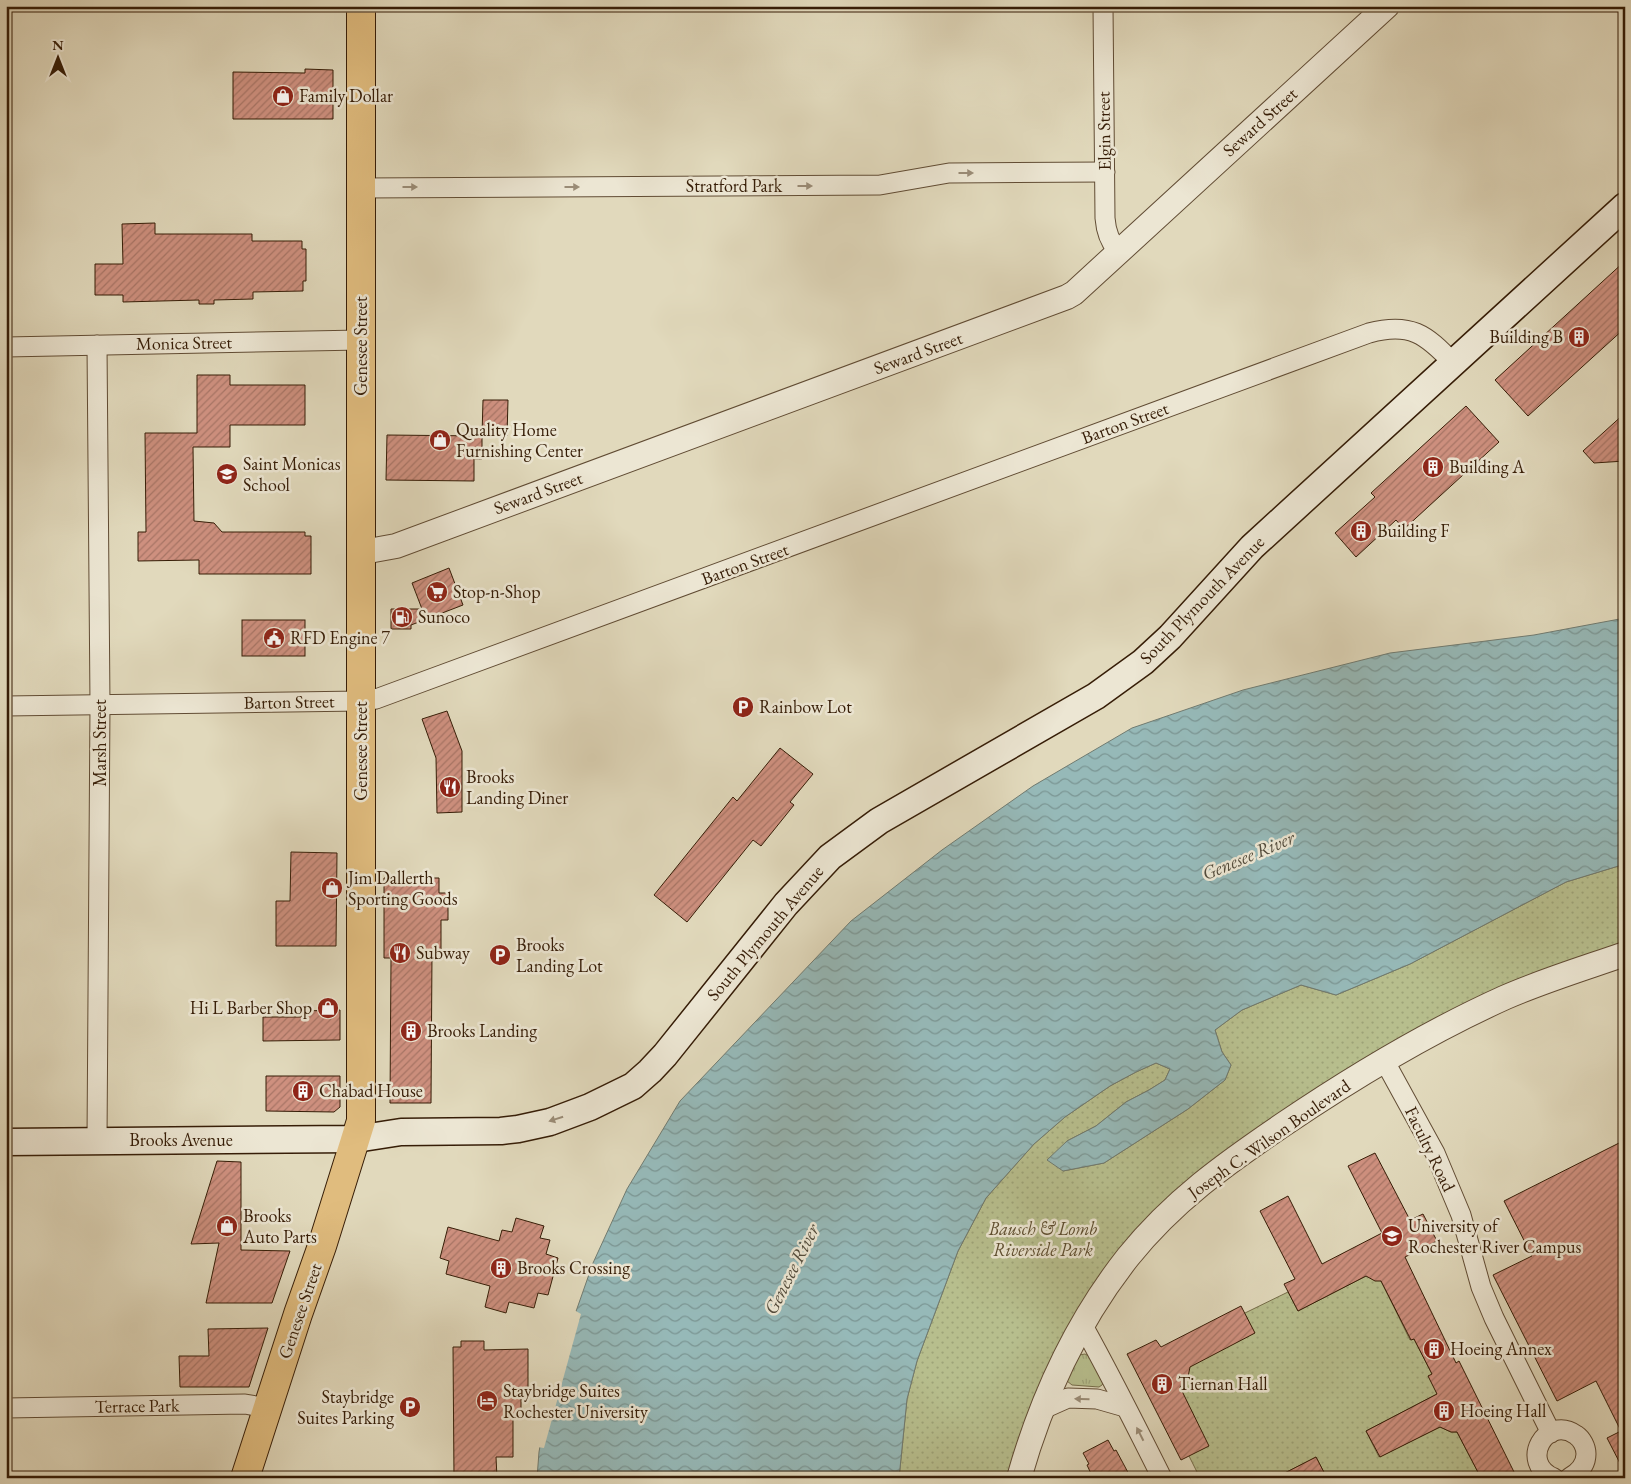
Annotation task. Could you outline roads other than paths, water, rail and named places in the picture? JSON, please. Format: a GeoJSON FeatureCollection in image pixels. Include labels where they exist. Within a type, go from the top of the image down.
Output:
{"type":"FeatureCollection","features":[{"type":"Feature","properties":{"kind":"main road","name":"Genesee Street"},"geometry":{"type":"LineString","coordinates":[[245,1478],[300,1307],[322,1246],[356,1139],[362,1114],[361,6]]}},
{"type":"Feature","properties":{"kind":"main road","name":"South Plymouth Avenue"},"geometry":{"type":"LineString","coordinates":[[356,1139],[401,1132],[485,1132],[518,1129],[569,1115],[633,1086],[661,1059],[786,904],[830,857],[879,821],[1075,709],[1112,686],[1136,668],[1170,637],[1252,547],[1625,206]]}},
{"type":"Feature","properties":{"kind":"main road","name":"Brooks Avenue"},"geometry":{"type":"LineString","coordinates":[[6,1142],[356,1139]]}},
{"type":"Feature","properties":{"kind":"street","name":"Elgin Street"},"geometry":{"type":"LineString","coordinates":[[1103,6],[1107,232],[1110,240],[1119,252]]}},
{"type":"Feature","properties":{"kind":"street","name":"Seward Street"},"geometry":{"type":"LineString","coordinates":[[361,551],[396,546],[1060,301],[1074,293],[1387,6]]}},
{"type":"Feature","properties":{"kind":"street","name":"Stratford Park"},"geometry":{"type":"LineString","coordinates":[[361,188],[880,185],[949,173],[1105,172]]}},
{"type":"Feature","properties":{"kind":"street","name":"Barton Street"},"geometry":{"type":"LineString","coordinates":[[6,706],[361,701],[384,697],[1369,333],[1389,328],[1416,332],[1432,342],[1453,363]]}},
{"type":"Feature","properties":{"kind":"street","name":"Monica Street"},"geometry":{"type":"LineString","coordinates":[[6,347],[361,340]]}},
{"type":"Feature","properties":{"kind":"street","name":"Marsh Street"},"geometry":{"type":"LineString","coordinates":[[97,345],[100,704],[97,1140]]}},
{"type":"Feature","properties":{"kind":"street","name":"Joseph C. Wilson Boulevard"},"geometry":{"type":"LineString","coordinates":[[1019,1478],[1041,1410],[1061,1364],[1082,1324],[1128,1258],[1182,1199],[1263,1138],[1384,1060],[1442,1028],[1509,996],[1625,954]]}},
{"type":"Feature","properties":{"kind":"street","name":"Faculty Road"},"geometry":{"type":"LineString","coordinates":[[1384,1060],[1435,1153],[1461,1215],[1481,1287],[1550,1433]]}},
{"type":"Feature","properties":{"kind":"street"},"geometry":{"type":"LineString","coordinates":[[1082,1324],[1114,1382],[1162,1478]]}},
{"type":"Feature","properties":{"kind":"street"},"geometry":{"type":"LineString","coordinates":[[1041,1410],[1068,1398],[1097,1399],[1125,1407]]}},
{"type":"Feature","properties":{"kind":"street","name":"Terrace Park"},"geometry":{"type":"LineString","coordinates":[[6,1408],[244,1404],[267,1408]]}},
{"type":"Feature","properties":{"kind":"street"},"geometry":{"type":"LineString","coordinates":[[1554,1478],[1545,1473],[1540,1466],[1537,1450],[1545,1436],[1560,1430],[1568,1431],[1581,1439],[1585,1446],[1585,1462],[1582,1468],[1569,1478]]}},
{"type":"Feature","properties":{"kind":"water","name":"Genesee River"},"geometry":{"type":"Polygon","coordinates":[[[1625,618],[1625,864],[1566,882],[1410,964],[1336,995],[1301,985],[1242,1010],[1215,1030],[1222,1052],[1231,1065],[1225,1080],[1188,1109],[1104,1163],[1063,1171],[1047,1160],[1067,1141],[1096,1126],[1126,1102],[1165,1080],[1170,1069],[1156,1063],[1136,1072],[1110,1086],[1065,1117],[1034,1144],[986,1198],[958,1251],[917,1361],[907,1399],[899,1478],[537,1478],[545,1418],[567,1337],[593,1263],[627,1189],[680,1101],[851,921],[942,850],[1033,786],[1132,728],[1243,690],[1390,653],[1534,635],[1625,618]]]}},
{"type":"Feature","properties":{"kind":"place","name":"Family Dollar"},"geometry":{"type":"Point","coordinates":[283,96]}},
{"type":"Feature","properties":{"kind":"place","name":"Building B"},"geometry":{"type":"Point","coordinates":[1579,337]}},
{"type":"Feature","properties":{"kind":"place","name":"Quality Home Furnishing Center"},"geometry":{"type":"Point","coordinates":[440,440]}},
{"type":"Feature","properties":{"kind":"place","name":"Building A"},"geometry":{"type":"Point","coordinates":[1433,467]}},
{"type":"Feature","properties":{"kind":"place","name":"Saint Monicas School"},"geometry":{"type":"Point","coordinates":[227,474]}},
{"type":"Feature","properties":{"kind":"place","name":"Building F"},"geometry":{"type":"Point","coordinates":[1361,531]}},
{"type":"Feature","properties":{"kind":"place","name":"Stop-n-Shop"},"geometry":{"type":"Point","coordinates":[437,592]}},
{"type":"Feature","properties":{"kind":"place","name":"Sunoco"},"geometry":{"type":"Point","coordinates":[402,617]}},
{"type":"Feature","properties":{"kind":"place","name":"RFD Engine 7"},"geometry":{"type":"Point","coordinates":[274,638]}},
{"type":"Feature","properties":{"kind":"place","name":"Rainbow Lot"},"geometry":{"type":"Point","coordinates":[743,707]}},
{"type":"Feature","properties":{"kind":"place","name":"Brooks Landing Diner"},"geometry":{"type":"Point","coordinates":[450,787]}},
{"type":"Feature","properties":{"kind":"place","name":"Jim Dallerth Sporting Goods"},"geometry":{"type":"Point","coordinates":[332,888]}},
{"type":"Feature","properties":{"kind":"place","name":"Subway"},"geometry":{"type":"Point","coordinates":[400,953]}},
{"type":"Feature","properties":{"kind":"place","name":"Brooks Landing Lot"},"geometry":{"type":"Point","coordinates":[500,955]}},
{"type":"Feature","properties":{"kind":"place","name":"Hi L Barber Shop"},"geometry":{"type":"Point","coordinates":[328,1008]}},
{"type":"Feature","properties":{"kind":"place","name":"Brooks Landing"},"geometry":{"type":"Point","coordinates":[411,1031]}},
{"type":"Feature","properties":{"kind":"place","name":"Chabad House"},"geometry":{"type":"Point","coordinates":[303,1091]}},
{"type":"Feature","properties":{"kind":"place","name":"Brooks Auto Parts"},"geometry":{"type":"Point","coordinates":[227,1226]}},
{"type":"Feature","properties":{"kind":"place","name":"University of Rochester River Campus"},"geometry":{"type":"Point","coordinates":[1392,1236]}},
{"type":"Feature","properties":{"kind":"place","name":"Brooks Crossing"},"geometry":{"type":"Point","coordinates":[501,1268]}},
{"type":"Feature","properties":{"kind":"place","name":"Hoeing Annex"},"geometry":{"type":"Point","coordinates":[1434,1349]}},
{"type":"Feature","properties":{"kind":"place","name":"Tiernan Hall"},"geometry":{"type":"Point","coordinates":[1162,1384]}},
{"type":"Feature","properties":{"kind":"place","name":"Staybridge Suites Rochester University"},"geometry":{"type":"Point","coordinates":[487,1401]}},
{"type":"Feature","properties":{"kind":"place","name":"Staybridge Suites Parking"},"geometry":{"type":"Point","coordinates":[410,1407]}},
{"type":"Feature","properties":{"kind":"place","name":"Hoeing Hall"},"geometry":{"type":"Point","coordinates":[1444,1411]}},
{"type":"Feature","properties":{"kind":"park label","name":"Bausch & Lomb Riverside Park"},"geometry":{"type":"Point","coordinates":[1043,1239]}}]}
